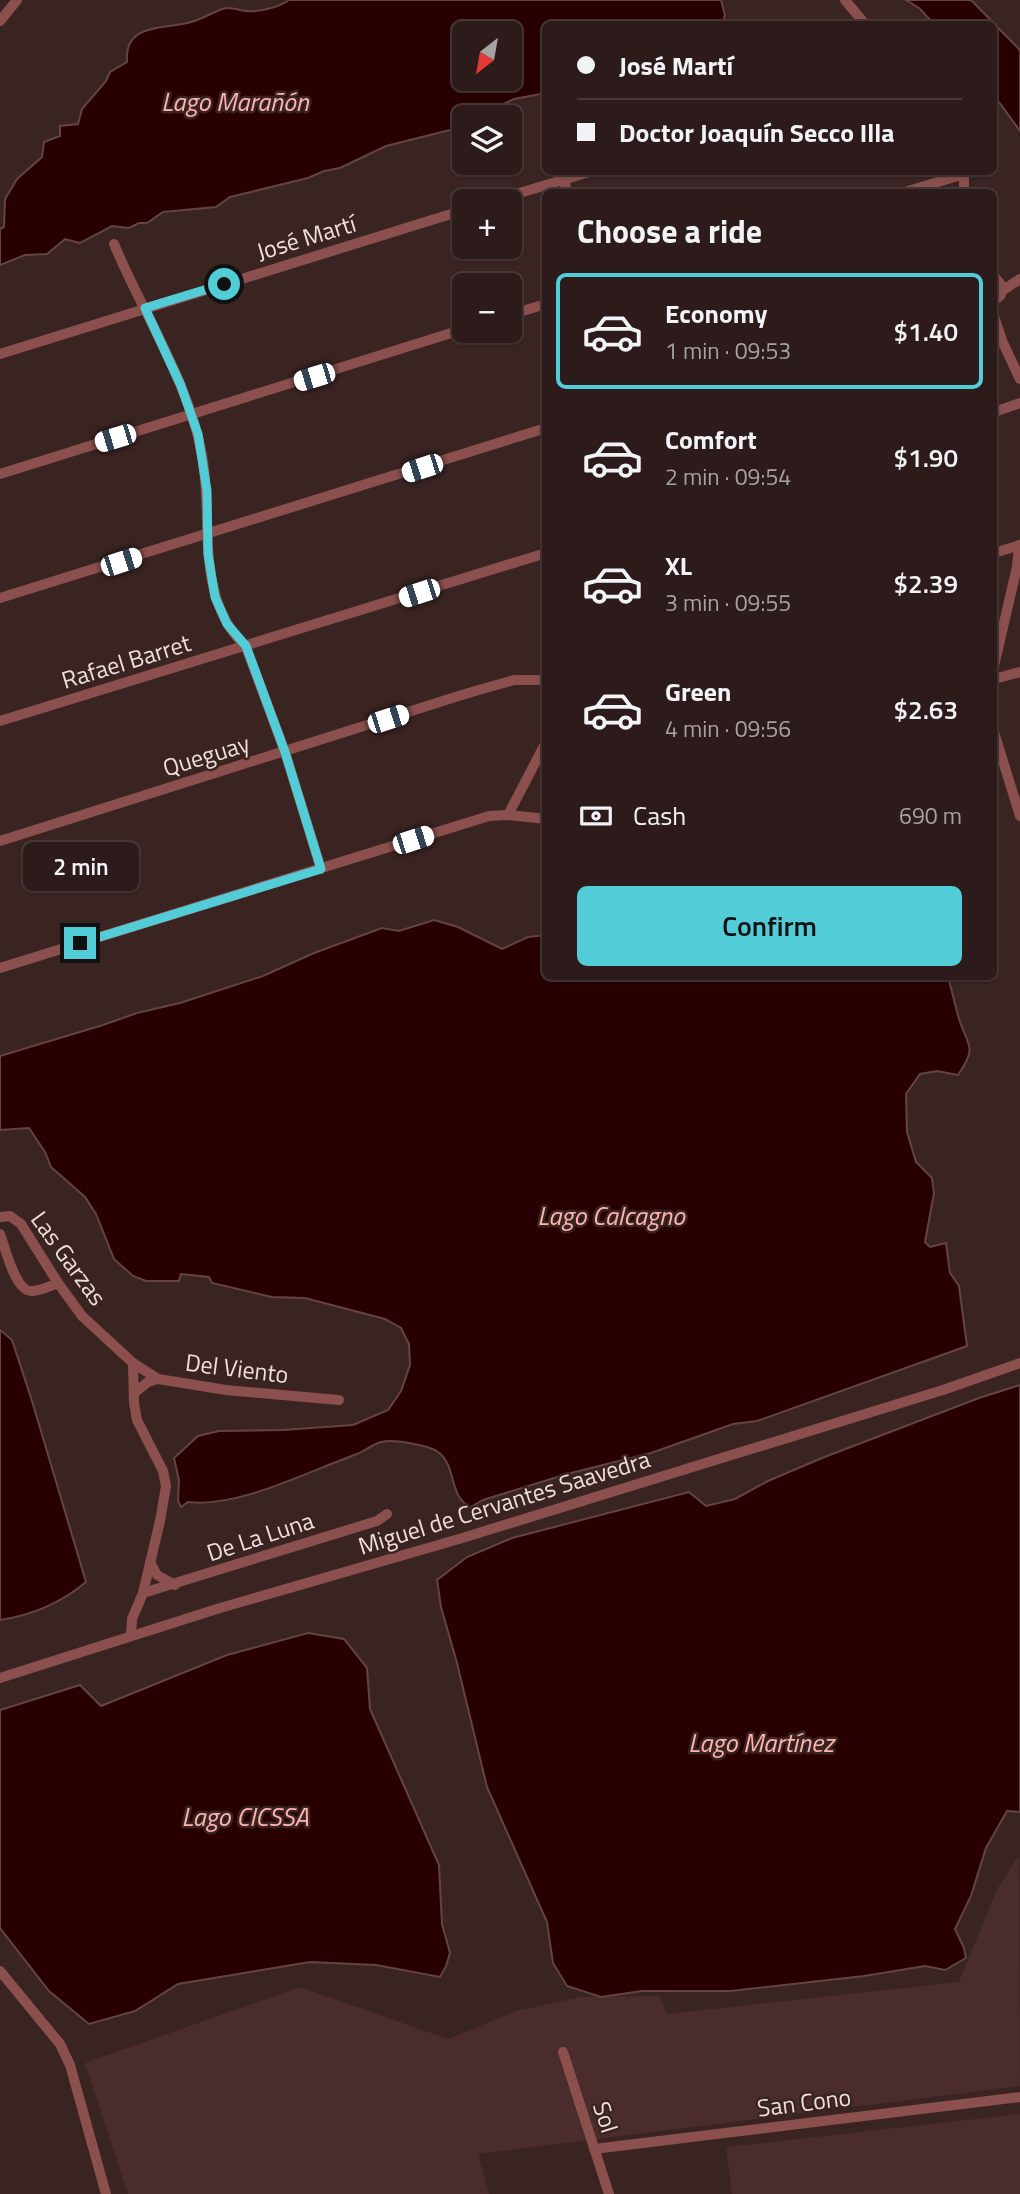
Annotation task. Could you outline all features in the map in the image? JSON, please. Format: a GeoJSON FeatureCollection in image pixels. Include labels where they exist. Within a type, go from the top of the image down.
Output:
{"type":"FeatureCollection","features":[{"type":"Feature","properties":{"kind":"street"},"geometry":{"type":"LineString","coordinates":[[0,21],[17,0]]}},
{"type":"Feature","properties":{"kind":"street"},"geometry":{"type":"LineString","coordinates":[[846,1],[863,21]]}},
{"type":"Feature","properties":{"kind":"street"},"geometry":{"type":"LineString","coordinates":[[522,192],[580,175]]}},
{"type":"Feature","properties":{"kind":"street"},"geometry":{"type":"LineString","coordinates":[[914,189],[958,175]]}},
{"type":"Feature","properties":{"kind":"street"},"geometry":{"type":"LineString","coordinates":[[564,180],[566,189]]}},
{"type":"Feature","properties":{"kind":"street","name":"José Martí"},"geometry":{"type":"LineString","coordinates":[[0,354],[452,214]]}},
{"type":"Feature","properties":{"kind":"street"},"geometry":{"type":"LineString","coordinates":[[114,244],[132,288],[145,308],[181,386],[191,416],[205,473],[210,574],[215,597],[227,624],[246,646],[285,752],[321,869]]}},
{"type":"Feature","properties":{"kind":"street"},"geometry":{"type":"LineString","coordinates":[[997,278],[1018,280]]}},
{"type":"Feature","properties":{"kind":"street"},"geometry":{"type":"LineString","coordinates":[[999,295],[1018,280]]}},
{"type":"Feature","properties":{"kind":"street"},"geometry":{"type":"LineString","coordinates":[[522,311],[542,305]]}},
{"type":"Feature","properties":{"kind":"street"},"geometry":{"type":"LineString","coordinates":[[997,326],[1020,380]]}},
{"type":"Feature","properties":{"kind":"street"},"geometry":{"type":"LineString","coordinates":[[0,474],[452,334]]}},
{"type":"Feature","properties":{"kind":"street"},"geometry":{"type":"LineString","coordinates":[[997,411],[1020,403]]}},
{"type":"Feature","properties":{"kind":"street"},"geometry":{"type":"LineString","coordinates":[[0,598],[542,429]]}},
{"type":"Feature","properties":{"kind":"street"},"geometry":{"type":"LineString","coordinates":[[997,552],[1020,545],[997,653]]}},
{"type":"Feature","properties":{"kind":"street","name":"Rafael Barret"},"geometry":{"type":"LineString","coordinates":[[0,721],[542,554]]}},
{"type":"Feature","properties":{"kind":"street"},"geometry":{"type":"LineString","coordinates":[[997,678],[1020,672]]}},
{"type":"Feature","properties":{"kind":"street","name":"Queguay"},"geometry":{"type":"LineString","coordinates":[[0,841],[465,694],[514,680],[542,680]]}},
{"type":"Feature","properties":{"kind":"street"},"geometry":{"type":"LineString","coordinates":[[997,742],[1020,816]]}},
{"type":"Feature","properties":{"kind":"street"},"geometry":{"type":"LineString","coordinates":[[508,815],[542,751]]}},
{"type":"Feature","properties":{"kind":"street"},"geometry":{"type":"LineString","coordinates":[[0,968],[489,816],[542,818]]}},
{"type":"Feature","properties":{"kind":"street","name":"Las Garzas"},"geometry":{"type":"LineString","coordinates":[[0,1217],[10,1216],[21,1223],[82,1316],[134,1363],[158,1379]]}},
{"type":"Feature","properties":{"kind":"street"},"geometry":{"type":"LineString","coordinates":[[0,1234],[18,1284],[25,1290],[33,1292],[58,1283]]}},
{"type":"Feature","properties":{"kind":"street"},"geometry":{"type":"LineString","coordinates":[[131,1635],[132,1619],[143,1593],[166,1486],[163,1471],[137,1419],[134,1363]]}},
{"type":"Feature","properties":{"kind":"street","name":"Miguel de Cervantes Saavedra"},"geometry":{"type":"LineString","coordinates":[[0,1678],[131,1635],[459,1539],[943,1390],[1020,1363]]}},
{"type":"Feature","properties":{"kind":"street","name":"Del Viento"},"geometry":{"type":"LineString","coordinates":[[134,1393],[148,1382],[158,1379],[226,1390],[339,1400]]}},
{"type":"Feature","properties":{"kind":"street","name":"De La Luna"},"geometry":{"type":"LineString","coordinates":[[143,1593],[377,1521],[387,1514]]}},
{"type":"Feature","properties":{"kind":"street"},"geometry":{"type":"LineString","coordinates":[[149,1562],[157,1575],[175,1585]]}},
{"type":"Feature","properties":{"kind":"street"},"geometry":{"type":"LineString","coordinates":[[0,1971],[60,2044],[70,2065],[106,2194]]}},
{"type":"Feature","properties":{"kind":"street","name":"Sol"},"geometry":{"type":"LineString","coordinates":[[563,2052],[609,2194]]}},
{"type":"Feature","properties":{"kind":"street","name":"San Cono"},"geometry":{"type":"LineString","coordinates":[[594,2149],[1020,2097]]}},
{"type":"Feature","properties":{"kind":"shaded area"},"geometry":{"type":"Polygon","coordinates":[[[1019,1855],[1020,2086],[478,2154],[489,2194],[128,2194],[85,2063],[300,1987],[448,2039],[516,2011],[580,1997],[660,1996],[667,2014],[959,1982],[997,1889],[1019,1855]]]}},
{"type":"Feature","properties":{"kind":"shaded area"},"geometry":{"type":"Polygon","coordinates":[[[1020,2114],[1020,2194],[732,2194],[726,2147],[1020,2114]]]}},
{"type":"Feature","properties":{"kind":"water","name":"Lago Marañón"},"geometry":{"type":"Polygon","coordinates":[[[289,0],[721,0],[725,15],[723,21],[542,21],[542,94],[514,99],[501,105],[452,105],[452,130],[386,146],[340,168],[308,178],[230,197],[216,207],[163,212],[147,223],[139,223],[129,228],[112,226],[80,243],[65,239],[47,254],[25,255],[0,265],[0,229],[4,227],[5,199],[17,179],[42,157],[44,142],[60,136],[60,126],[78,124],[82,109],[106,81],[110,72],[127,62],[132,40],[147,30],[191,22],[226,8],[257,11],[289,0]]]}},
{"type":"Feature","properties":{"kind":"water"},"geometry":{"type":"Polygon","coordinates":[[[906,0],[971,0],[992,21],[931,21],[919,8],[906,0]]]}},
{"type":"Feature","properties":{"kind":"water"},"geometry":{"type":"Polygon","coordinates":[[[997,27],[1020,51],[1020,131],[997,99],[997,27]]]}},
{"type":"Feature","properties":{"kind":"water","name":"Lago Calcagno"},"geometry":{"type":"Polygon","coordinates":[[[434,920],[458,927],[502,949],[528,937],[542,935],[542,980],[949,980],[968,1041],[968,1058],[958,1075],[937,1071],[920,1074],[906,1094],[907,1132],[916,1162],[932,1178],[934,1193],[925,1242],[930,1247],[946,1243],[950,1273],[959,1286],[967,1346],[757,1421],[733,1424],[651,1453],[567,1474],[483,1500],[469,1508],[458,1495],[443,1456],[433,1449],[419,1445],[387,1441],[274,1487],[229,1499],[188,1502],[181,1507],[178,1501],[179,1480],[174,1458],[198,1436],[219,1431],[353,1425],[388,1410],[401,1391],[410,1365],[409,1344],[401,1328],[385,1319],[305,1298],[272,1297],[212,1283],[209,1277],[181,1274],[179,1281],[146,1281],[133,1276],[114,1259],[96,1214],[85,1197],[51,1167],[45,1152],[29,1128],[0,1130],[0,1056],[263,976],[314,953],[382,928],[399,931],[434,920]]]}},
{"type":"Feature","properties":{"kind":"water"},"geometry":{"type":"Polygon","coordinates":[[[0,1330],[12,1340],[86,1582],[46,1607],[0,1620],[0,1330]]]}},
{"type":"Feature","properties":{"kind":"water","name":"Lago Martínez"},"geometry":{"type":"Polygon","coordinates":[[[1020,1385],[1020,1812],[1007,1811],[986,1848],[971,1896],[955,1929],[966,1958],[945,1970],[925,1966],[864,1976],[730,1991],[642,1991],[601,1997],[567,1986],[553,1963],[547,1922],[487,1787],[441,1607],[437,1580],[467,1557],[512,1538],[689,1492],[706,1506],[735,1499],[768,1481],[822,1458],[1020,1385]]]}},
{"type":"Feature","properties":{"kind":"water","name":"Lago CICSSA"},"geometry":{"type":"Polygon","coordinates":[[[308,1633],[344,1639],[367,1668],[370,1709],[439,1865],[442,1924],[450,1953],[440,1977],[376,1965],[310,1962],[178,1984],[135,2011],[89,2024],[49,1991],[0,1928],[0,1710],[80,1685],[101,1706],[227,1655],[308,1633]]]}},
{"type":"Feature","properties":{"kind":"route"},"geometry":{"type":"LineString","coordinates":[[80,943],[321,869],[285,752],[246,646],[227,624],[215,597],[208,554],[207,491],[198,434],[181,386],[145,308],[224,284]]}}]}
